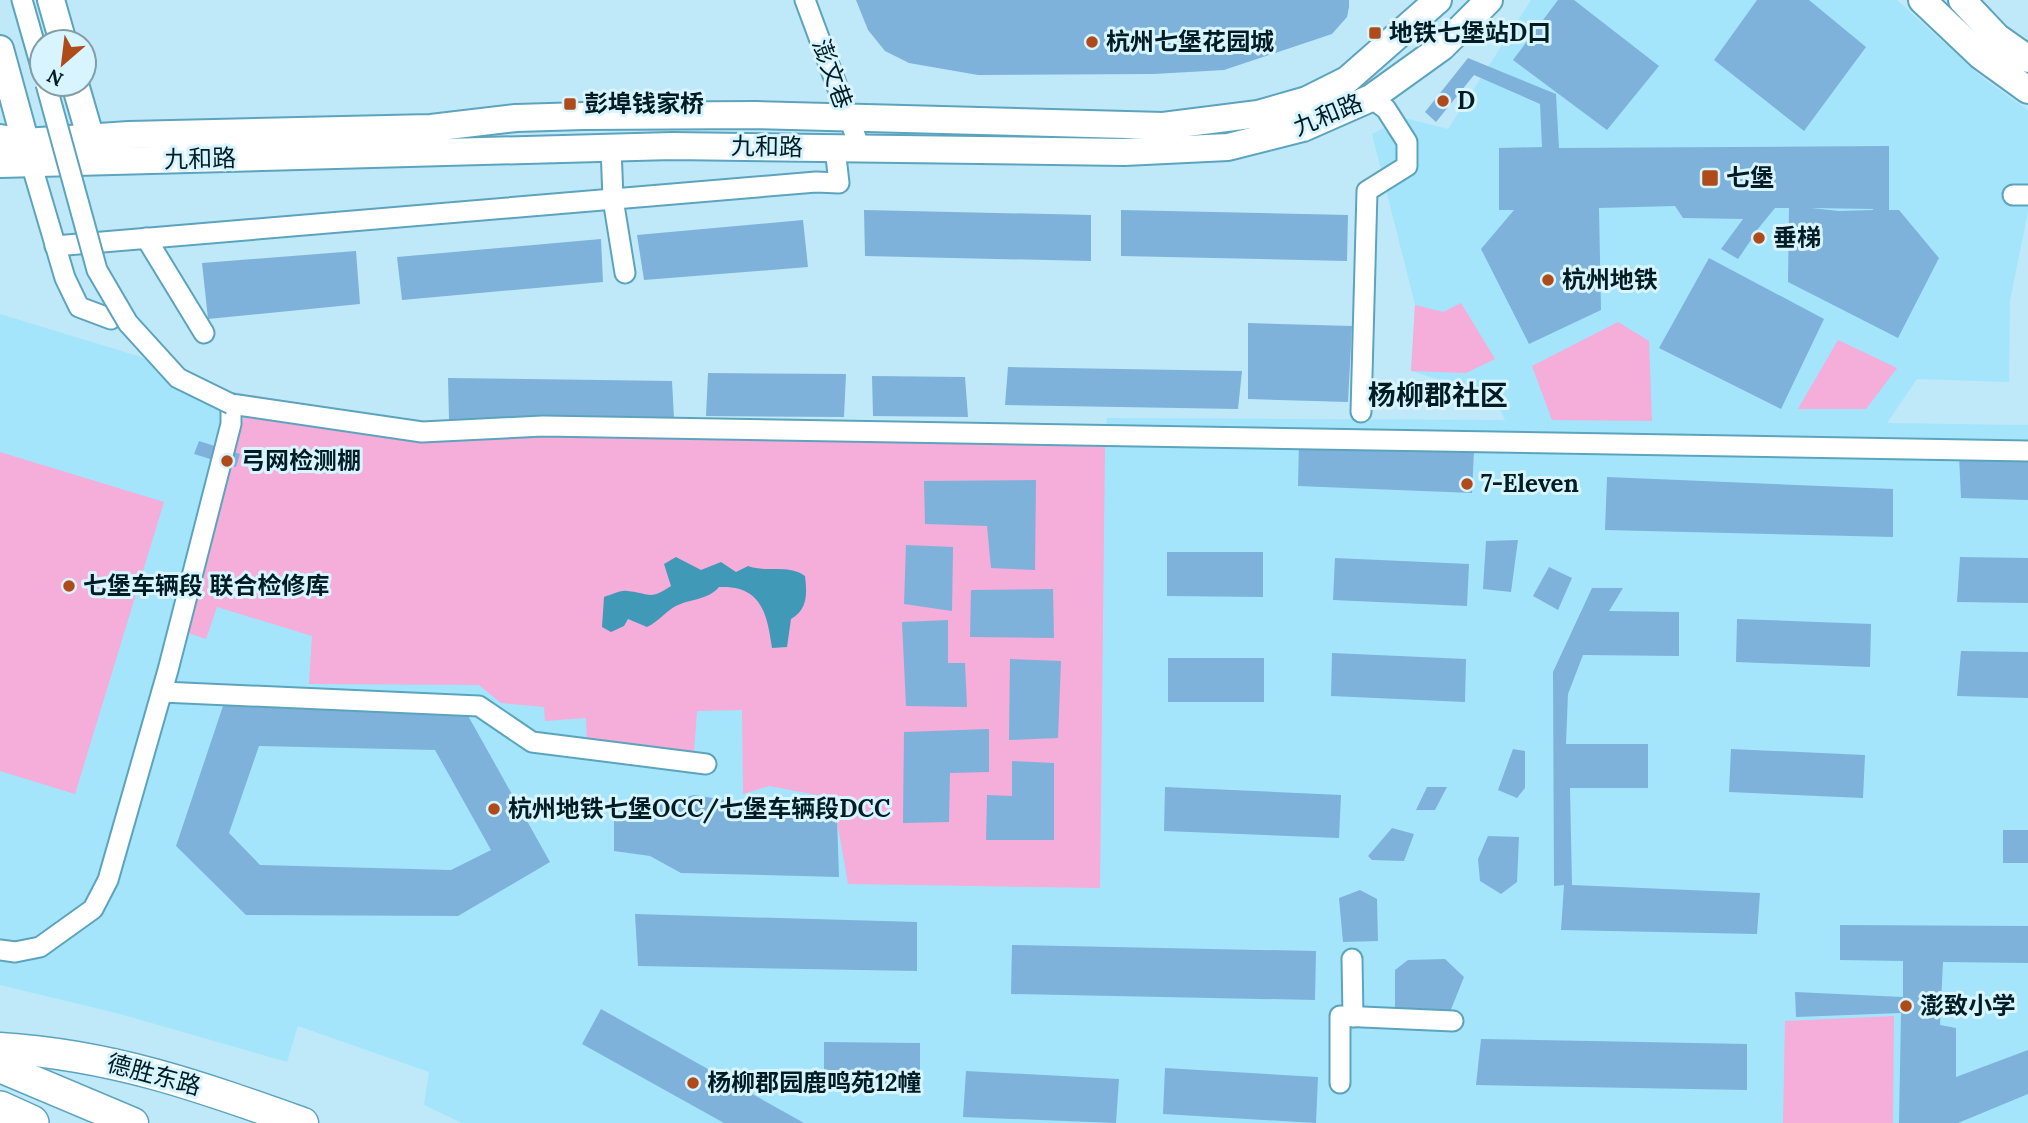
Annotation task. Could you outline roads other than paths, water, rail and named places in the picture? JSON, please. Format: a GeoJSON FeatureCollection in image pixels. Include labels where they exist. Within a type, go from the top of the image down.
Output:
{"type":"FeatureCollection","features":[{"type":"Feature","properties":{"kind":"highway"},"geometry":{"type":"LineString","coordinates":[[0,1109],[31,1123]]}},
{"type":"Feature","properties":{"kind":"main road","name":"德胜东路"},"geometry":{"type":"LineString","coordinates":[[0,1048],[60,1052],[173,1077],[303,1123]]}},
{"type":"Feature","properties":{"kind":"main road"},"geometry":{"type":"LineString","coordinates":[[0,1067],[133,1123]]}},
{"type":"Feature","properties":{"kind":"street"},"geometry":{"type":"LineString","coordinates":[[22,0],[30,28]]}},
{"type":"Feature","properties":{"kind":"street"},"geometry":{"type":"LineString","coordinates":[[51,0],[59,28]]}},
{"type":"Feature","properties":{"kind":"street","name":"澎文巷"},"geometry":{"type":"LineString","coordinates":[[613,199],[816,182],[839,183],[847,148],[849,119],[805,0]]}},
{"type":"Feature","properties":{"kind":"street","name":"九和路"},"geometry":{"type":"LineString","coordinates":[[94,149],[431,128],[516,118],[756,115],[1163,126],[1258,114],[1307,100],[1347,80],[1438,0]]}},
{"type":"Feature","properties":{"kind":"street","name":"九和路"},"geometry":{"type":"LineString","coordinates":[[0,164],[19,148],[847,148],[1124,152],[1228,148],[1303,128],[1371,98],[1442,47],[1489,0]]}},
{"type":"Feature","properties":{"kind":"street"},"geometry":{"type":"LineString","coordinates":[[1922,0],[1981,55],[2028,90]]}},
{"type":"Feature","properties":{"kind":"street"},"geometry":{"type":"LineString","coordinates":[[1962,0],[1997,37],[2028,59]]}},
{"type":"Feature","properties":{"kind":"street"},"geometry":{"type":"LineString","coordinates":[[0,49],[19,148],[65,278],[79,307],[111,320]]}},
{"type":"Feature","properties":{"kind":"street"},"geometry":{"type":"LineString","coordinates":[[50,98],[97,270],[103,281],[128,323],[178,378],[231,404],[422,432],[543,426],[2028,451]]}},
{"type":"Feature","properties":{"kind":"street"},"geometry":{"type":"LineString","coordinates":[[79,98],[94,149]]}},
{"type":"Feature","properties":{"kind":"street"},"geometry":{"type":"LineString","coordinates":[[1361,412],[1367,191],[1407,166],[1407,142],[1386,109],[1371,98]]}},
{"type":"Feature","properties":{"kind":"street"},"geometry":{"type":"LineString","coordinates":[[611,148],[613,199],[625,273]]}},
{"type":"Feature","properties":{"kind":"street"},"geometry":{"type":"LineString","coordinates":[[55,246],[613,199]]}},
{"type":"Feature","properties":{"kind":"street"},"geometry":{"type":"LineString","coordinates":[[146,238],[204,334]]}},
{"type":"Feature","properties":{"kind":"street"},"geometry":{"type":"LineString","coordinates":[[0,950],[15,952],[40,947],[93,909],[108,880],[162,692],[231,424],[231,404]]}},
{"type":"Feature","properties":{"kind":"street"},"geometry":{"type":"LineString","coordinates":[[162,692],[479,706],[532,742],[706,764]]}},
{"type":"Feature","properties":{"kind":"street"},"geometry":{"type":"LineString","coordinates":[[1352,959],[1353,1017]]}},
{"type":"Feature","properties":{"kind":"street"},"geometry":{"type":"LineString","coordinates":[[1340,1083],[1340,1016],[1453,1021]]}},
{"type":"Feature","properties":{"kind":"place","name":"地铁七堡站D口"},"geometry":{"type":"Point","coordinates":[1375,33]}},
{"type":"Feature","properties":{"kind":"place","name":"杭州七堡花园城"},"geometry":{"type":"Point","coordinates":[1092,42]}},
{"type":"Feature","properties":{"kind":"place","name":"D"},"geometry":{"type":"Point","coordinates":[1443,101]}},
{"type":"Feature","properties":{"kind":"place","name":"彭埠钱家桥"},"geometry":{"type":"Point","coordinates":[570,104]}},
{"type":"Feature","properties":{"kind":"place","name":"七堡"},"geometry":{"type":"Point","coordinates":[1710,178]}},
{"type":"Feature","properties":{"kind":"place","name":"垂梯"},"geometry":{"type":"Point","coordinates":[1759,238]}},
{"type":"Feature","properties":{"kind":"place","name":"杭州地铁"},"geometry":{"type":"Point","coordinates":[1548,280]}},
{"type":"Feature","properties":{"kind":"place","name":"弓网检测棚"},"geometry":{"type":"Point","coordinates":[227,461]}},
{"type":"Feature","properties":{"kind":"place","name":"7-Eleven"},"geometry":{"type":"Point","coordinates":[1467,484]}},
{"type":"Feature","properties":{"kind":"place","name":"七堡车辆段 联合检修库"},"geometry":{"type":"Point","coordinates":[69,586]}},
{"type":"Feature","properties":{"kind":"place","name":"杭州地铁七堡OCC/七堡车辆段DCC"},"geometry":{"type":"Point","coordinates":[494,809]}},
{"type":"Feature","properties":{"kind":"place","name":"澎致小学"},"geometry":{"type":"Point","coordinates":[1906,1006]}},
{"type":"Feature","properties":{"kind":"place","name":"杨柳郡园鹿鸣苑12幢"},"geometry":{"type":"Point","coordinates":[693,1083]}},
{"type":"Feature","properties":{"kind":"district","name":"杨柳郡社区"},"geometry":{"type":"Point","coordinates":[1438,395]}}]}
